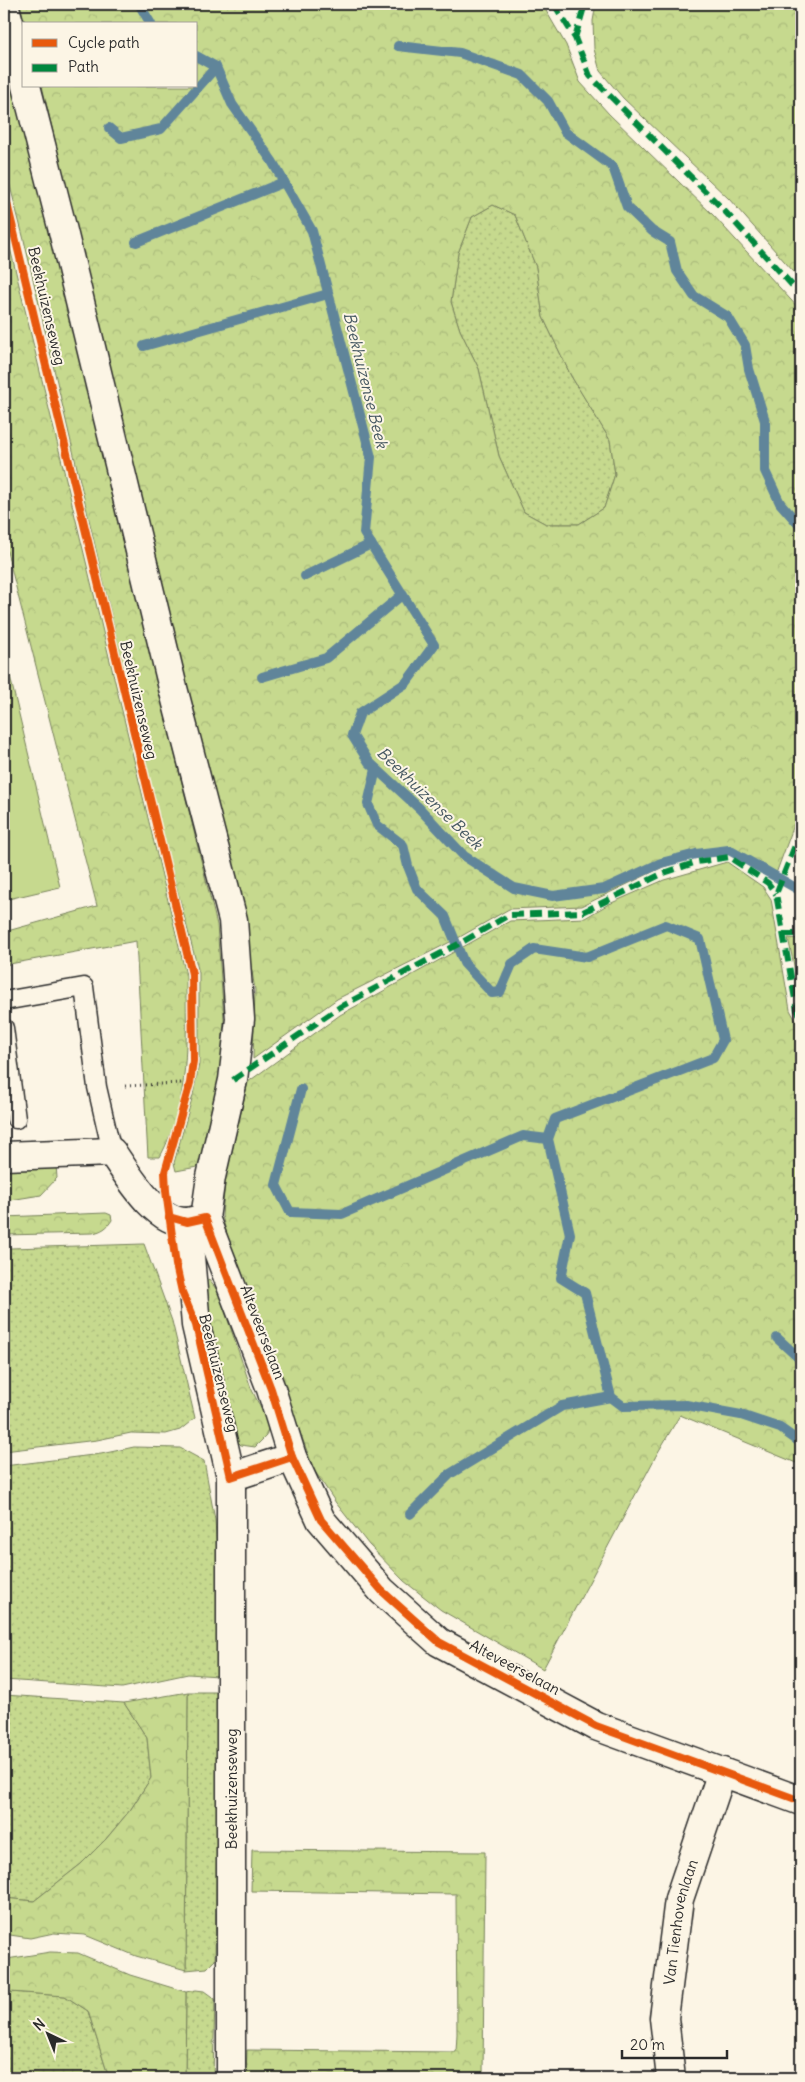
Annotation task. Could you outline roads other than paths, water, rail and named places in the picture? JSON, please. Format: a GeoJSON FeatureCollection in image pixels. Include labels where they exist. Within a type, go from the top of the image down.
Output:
{"type":"FeatureCollection","features":[{"type":"Feature","properties":{"kind":"street"},"geometry":{"type":"LineString","coordinates":[[4,4],[22,71]]}},
{"type":"Feature","properties":{"kind":"street","name":"Beekhuizenseweg"},"geometry":{"type":"LineString","coordinates":[[27,88],[178,707],[233,920],[240,1019],[233,1080],[211,1177],[196,1220],[196,1325],[230,1477],[231,2078]]}},
{"type":"Feature","properties":{"kind":"street"},"geometry":{"type":"LineString","coordinates":[[4,1156],[112,1152],[141,1194],[169,1217],[196,1220]]}},
{"type":"Feature","properties":{"kind":"street","name":"Alteveerselaan"},"geometry":{"type":"LineString","coordinates":[[196,1220],[271,1390],[292,1457],[321,1520],[382,1591],[439,1642],[596,1726],[801,1801]]}},
{"type":"Feature","properties":{"kind":"street"},"geometry":{"type":"LineString","coordinates":[[230,1477],[292,1457]]}},
{"type":"Feature","properties":{"kind":"street","name":"Van Tienhovenlaan"},"geometry":{"type":"LineString","coordinates":[[671,2078],[664,2018],[679,1899],[722,1772]]}},
{"type":"Feature","properties":{"kind":"lane"},"geometry":{"type":"LineString","coordinates":[[4,1001],[84,987],[97,1087],[112,1152]]}},
{"type":"Feature","properties":{"kind":"lane"},"geometry":{"type":"LineString","coordinates":[[4,1028],[16,1119]]}},
{"type":"Feature","properties":{"kind":"waterway","name":"Beekhuizense Beek"},"geometry":{"type":"LineString","coordinates":[[139,4],[150,22]]}},
{"type":"Feature","properties":{"kind":"waterway"},"geometry":{"type":"LineString","coordinates":[[398,46],[460,53],[522,75],[548,101],[565,132],[613,167],[627,207],[652,231],[670,242],[677,271],[694,296],[728,317],[745,345],[749,369],[765,421],[765,471],[780,503],[801,527]]}},
{"type":"Feature","properties":{"kind":"waterway","name":"Beekhuizense Beek"},"geometry":{"type":"LineString","coordinates":[[198,57],[216,67],[232,104],[272,161],[312,231],[371,457],[364,533],[434,645],[406,683],[360,713],[352,735],[369,762],[420,809],[464,856],[514,888],[553,896],[604,889],[661,863],[696,854],[729,850],[801,891]]}},
{"type":"Feature","properties":{"kind":"waterway"},"geometry":{"type":"LineString","coordinates":[[198,87],[216,67]]}},
{"type":"Feature","properties":{"kind":"waterway"},"geometry":{"type":"LineString","coordinates":[[109,128],[121,138],[161,129],[197,88]]}},
{"type":"Feature","properties":{"kind":"waterway"},"geometry":{"type":"LineString","coordinates":[[136,242],[284,182]]}},
{"type":"Feature","properties":{"kind":"waterway"},"geometry":{"type":"LineString","coordinates":[[144,346],[328,294]]}},
{"type":"Feature","properties":{"kind":"waterway"},"geometry":{"type":"LineString","coordinates":[[305,576],[371,544]]}},
{"type":"Feature","properties":{"kind":"waterway"},"geometry":{"type":"LineString","coordinates":[[262,677],[326,658],[403,594]]}},
{"type":"Feature","properties":{"kind":"waterway"},"geometry":{"type":"LineString","coordinates":[[376,769],[368,804],[377,825],[403,845],[408,866],[417,889],[445,916],[464,963],[492,993],[500,992],[512,964],[534,949],[587,957],[666,925],[700,939],[723,1040],[713,1058],[555,1119],[548,1139],[570,1234],[561,1278],[585,1293],[611,1397],[623,1406],[686,1405],[741,1415],[780,1428],[801,1443]]}},
{"type":"Feature","properties":{"kind":"waterway"},"geometry":{"type":"LineString","coordinates":[[301,1089],[276,1185],[290,1212],[342,1214],[523,1136],[548,1139]]}},
{"type":"Feature","properties":{"kind":"waterway"},"geometry":{"type":"LineString","coordinates":[[777,1338],[801,1360]]}},
{"type":"Feature","properties":{"kind":"waterway"},"geometry":{"type":"LineString","coordinates":[[410,1514],[450,1474],[562,1406],[611,1397]]}}]}
